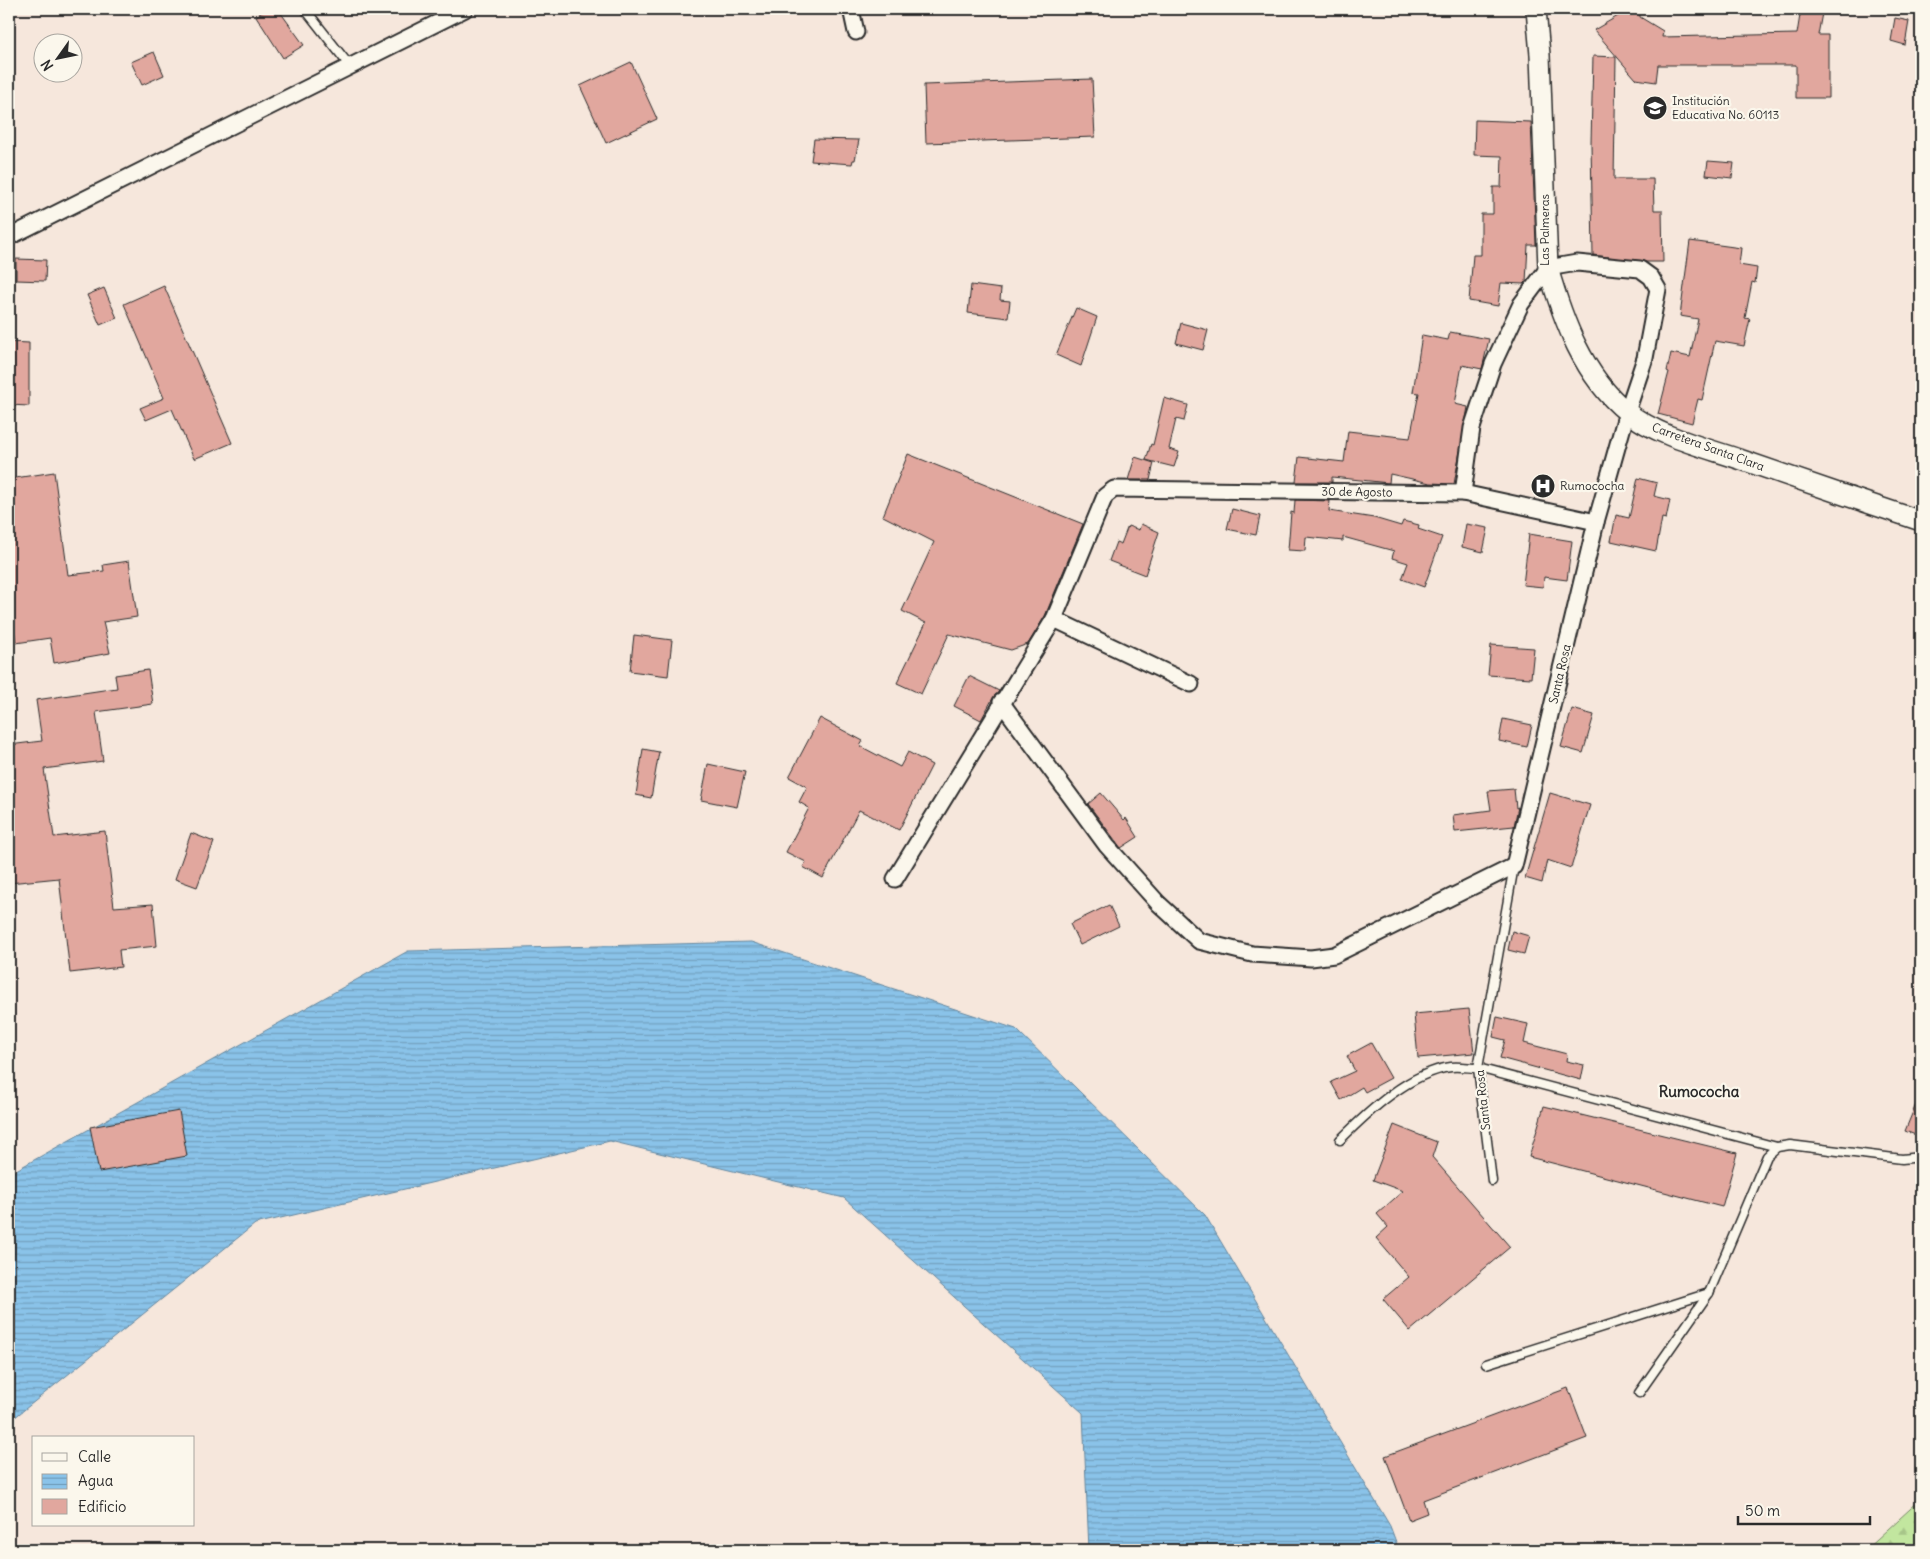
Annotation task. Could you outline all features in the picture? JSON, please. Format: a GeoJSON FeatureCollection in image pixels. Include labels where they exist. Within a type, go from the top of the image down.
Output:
{"type":"FeatureCollection","features":[{"type":"Feature","properties":{"kind":"street"},"geometry":{"type":"LineString","coordinates":[[9,237],[349,65],[465,9]]}},
{"type":"Feature","properties":{"kind":"street"},"geometry":{"type":"LineString","coordinates":[[851,9],[856,32]]}},
{"type":"Feature","properties":{"kind":"street","name":"Las Palmeras"},"geometry":{"type":"LineString","coordinates":[[1463,493],[1472,428],[1493,364],[1521,304],[1548,268],[1540,55],[1536,9]]}},
{"type":"Feature","properties":{"kind":"street","name":"Santa Rosa"},"geometry":{"type":"LineString","coordinates":[[1514,866],[1596,522],[1627,412],[1645,358],[1658,289],[1651,278],[1640,270],[1578,263],[1548,268]]}},
{"type":"Feature","properties":{"kind":"street","name":"Carretera Santa Clara"},"geometry":{"type":"LineString","coordinates":[[1548,268],[1557,300],[1579,354],[1602,385],[1627,412],[1678,439],[1921,521]]}},
{"type":"Feature","properties":{"kind":"street","name":"30 de Agosto"},"geometry":{"type":"LineString","coordinates":[[1054,619],[1105,496],[1114,489],[1463,493],[1596,522]]}},
{"type":"Feature","properties":{"kind":"street"},"geometry":{"type":"LineString","coordinates":[[895,879],[1001,702],[1054,619],[1191,684]]}},
{"type":"Feature","properties":{"kind":"street"},"geometry":{"type":"LineString","coordinates":[[1001,702],[1107,846],[1158,903],[1199,941],[1252,954],[1311,958],[1334,955],[1514,866]]}},
{"type":"Feature","properties":{"kind":"lane"},"geometry":{"type":"LineString","coordinates":[[305,9],[349,65]]}},
{"type":"Feature","properties":{"kind":"lane","name":"Santa Rosa"},"geometry":{"type":"LineString","coordinates":[[1492,1181],[1478,1068],[1514,866]]}},
{"type":"Feature","properties":{"kind":"lane"},"geometry":{"type":"LineString","coordinates":[[1340,1140],[1368,1111],[1408,1084],[1451,1067],[1478,1068],[1777,1147],[1790,1145],[1902,1159],[1921,1157]]}},
{"type":"Feature","properties":{"kind":"lane"},"geometry":{"type":"LineString","coordinates":[[1639,1393],[1709,1293],[1767,1156],[1777,1147]]}},
{"type":"Feature","properties":{"kind":"lane"},"geometry":{"type":"LineString","coordinates":[[1486,1364],[1709,1293]]}},
{"type":"Feature","properties":{"kind":"green space"},"geometry":{"type":"Polygon","coordinates":[[[1921,1499],[1921,1550],[1865,1550],[1921,1499]]]}},
{"type":"Feature","properties":{"kind":"water"},"geometry":{"type":"Polygon","coordinates":[[[751,942],[1016,1029],[1205,1215],[1390,1526],[1399,1550],[1089,1550],[1083,1413],[844,1198],[610,1141],[255,1224],[9,1422],[9,1174],[408,951],[751,942]]]}},
{"type":"Feature","properties":{"kind":"building"},"geometry":{"type":"Polygon","coordinates":[[[267,9],[278,9],[304,45],[283,58],[256,16],[267,9]]]}},
{"type":"Feature","properties":{"kind":"building"},"geometry":{"type":"Polygon","coordinates":[[[1630,9],[1640,9],[1640,17],[1663,31],[1662,37],[1797,34],[1801,9],[1822,13],[1818,35],[1828,35],[1828,98],[1796,98],[1796,65],[1658,65],[1656,82],[1636,79],[1594,30],[1630,9]]]}},
{"type":"Feature","properties":{"kind":"building"},"geometry":{"type":"Polygon","coordinates":[[[1895,18],[1909,21],[1905,45],[1891,41],[1895,18]]]}},
{"type":"Feature","properties":{"kind":"building"},"geometry":{"type":"Polygon","coordinates":[[[154,52],[164,75],[142,85],[131,62],[154,52]]]}},
{"type":"Feature","properties":{"kind":"building"},"geometry":{"type":"Polygon","coordinates":[[[1593,56],[1616,57],[1614,179],[1653,179],[1654,210],[1662,210],[1663,262],[1646,262],[1593,255],[1591,143],[1593,56]]]}},
{"type":"Feature","properties":{"kind":"building"},"geometry":{"type":"Polygon","coordinates":[[[631,62],[657,119],[606,143],[580,86],[631,62]]]}},
{"type":"Feature","properties":{"kind":"building"},"geometry":{"type":"Polygon","coordinates":[[[1092,79],[1095,137],[926,143],[924,85],[1092,79]]]}},
{"type":"Feature","properties":{"kind":"building"},"geometry":{"type":"Polygon","coordinates":[[[1475,120],[1531,122],[1536,245],[1528,245],[1526,282],[1524,284],[1501,283],[1498,306],[1469,301],[1473,255],[1481,255],[1481,214],[1493,214],[1493,187],[1501,187],[1502,156],[1474,155],[1475,120]]]}},
{"type":"Feature","properties":{"kind":"building"},"geometry":{"type":"Polygon","coordinates":[[[814,139],[859,140],[855,160],[853,160],[852,164],[811,161],[814,139]]]}},
{"type":"Feature","properties":{"kind":"building"},"geometry":{"type":"Polygon","coordinates":[[[1708,161],[1734,163],[1732,178],[1706,175],[1708,161]]]}},
{"type":"Feature","properties":{"kind":"building"},"geometry":{"type":"Polygon","coordinates":[[[1690,241],[1741,248],[1739,265],[1757,268],[1755,283],[1752,282],[1745,318],[1750,319],[1744,346],[1715,341],[1702,400],[1698,399],[1692,423],[1658,414],[1669,372],[1667,371],[1671,353],[1690,357],[1698,319],[1680,316],[1690,241]]]}},
{"type":"Feature","properties":{"kind":"building"},"geometry":{"type":"Polygon","coordinates":[[[16,259],[46,260],[45,281],[16,280],[16,259]]]}},
{"type":"Feature","properties":{"kind":"building"},"geometry":{"type":"Polygon","coordinates":[[[971,285],[1001,289],[1000,300],[1010,301],[1008,318],[968,313],[971,285]]]}},
{"type":"Feature","properties":{"kind":"building"},"geometry":{"type":"Polygon","coordinates":[[[164,286],[232,443],[194,459],[172,409],[146,420],[140,408],[164,398],[124,304],[164,286]]]}},
{"type":"Feature","properties":{"kind":"building"},"geometry":{"type":"Polygon","coordinates":[[[104,288],[117,318],[100,325],[87,295],[104,288]]]}},
{"type":"Feature","properties":{"kind":"building"},"geometry":{"type":"Polygon","coordinates":[[[1076,308],[1097,317],[1081,366],[1056,355],[1076,308]]]}},
{"type":"Feature","properties":{"kind":"building"},"geometry":{"type":"Polygon","coordinates":[[[1181,323],[1208,330],[1203,350],[1176,343],[1181,323]]]}},
{"type":"Feature","properties":{"kind":"building"},"geometry":{"type":"Polygon","coordinates":[[[1450,332],[1489,339],[1482,369],[1462,365],[1455,404],[1468,407],[1454,484],[1430,483],[1390,474],[1389,483],[1332,477],[1332,482],[1296,482],[1299,457],[1344,462],[1348,431],[1410,438],[1419,393],[1413,392],[1422,335],[1448,340],[1450,332]]]}},
{"type":"Feature","properties":{"kind":"building"},"geometry":{"type":"Polygon","coordinates":[[[9,342],[29,343],[29,406],[9,405],[9,342]]]}},
{"type":"Feature","properties":{"kind":"building"},"geometry":{"type":"Polygon","coordinates":[[[1164,398],[1188,405],[1184,421],[1176,419],[1169,449],[1179,452],[1174,467],[1146,460],[1151,444],[1153,445],[1164,398]]]}},
{"type":"Feature","properties":{"kind":"building"},"geometry":{"type":"Polygon","coordinates":[[[908,454],[1083,524],[1045,616],[1028,644],[1011,650],[949,634],[921,694],[897,683],[926,623],[902,611],[934,542],[883,516],[908,454]]]}},
{"type":"Feature","properties":{"kind":"building"},"geometry":{"type":"Polygon","coordinates":[[[1135,457],[1154,463],[1150,480],[1128,480],[1135,457]]]}},
{"type":"Feature","properties":{"kind":"building"},"geometry":{"type":"Polygon","coordinates":[[[54,472],[68,575],[104,571],[103,565],[129,561],[137,617],[103,622],[110,653],[54,663],[50,638],[16,643],[9,591],[9,479],[54,472]]]}},
{"type":"Feature","properties":{"kind":"building"},"geometry":{"type":"Polygon","coordinates":[[[1638,478],[1657,483],[1654,496],[1670,500],[1666,519],[1662,518],[1656,551],[1611,541],[1616,515],[1629,518],[1638,478]]]}},
{"type":"Feature","properties":{"kind":"building"},"geometry":{"type":"Polygon","coordinates":[[[1295,500],[1330,501],[1329,511],[1374,518],[1401,526],[1403,521],[1419,525],[1418,529],[1442,537],[1424,587],[1402,579],[1408,563],[1392,558],[1394,551],[1343,537],[1343,541],[1306,537],[1305,551],[1288,550],[1291,512],[1294,513],[1295,500]]]}},
{"type":"Feature","properties":{"kind":"building"},"geometry":{"type":"Polygon","coordinates":[[[1232,509],[1260,516],[1256,535],[1227,529],[1232,509]]]}},
{"type":"Feature","properties":{"kind":"building"},"geometry":{"type":"Polygon","coordinates":[[[1141,524],[1159,532],[1145,575],[1109,561],[1116,542],[1121,544],[1128,526],[1139,530],[1141,524]]]}},
{"type":"Feature","properties":{"kind":"building"},"geometry":{"type":"Polygon","coordinates":[[[1466,524],[1488,528],[1483,552],[1462,547],[1466,524]]]}},
{"type":"Feature","properties":{"kind":"building"},"geometry":{"type":"Polygon","coordinates":[[[1529,534],[1572,541],[1567,580],[1544,577],[1543,587],[1523,585],[1529,534]]]}},
{"type":"Feature","properties":{"kind":"building"},"geometry":{"type":"Polygon","coordinates":[[[634,635],[672,640],[668,676],[630,671],[634,635]]]}},
{"type":"Feature","properties":{"kind":"building"},"geometry":{"type":"Polygon","coordinates":[[[1491,645],[1534,648],[1531,678],[1488,675],[1491,645]]]}},
{"type":"Feature","properties":{"kind":"building"},"geometry":{"type":"Polygon","coordinates":[[[148,670],[153,704],[96,712],[103,761],[44,769],[54,837],[105,831],[114,907],[153,904],[157,946],[119,950],[121,967],[70,973],[59,878],[9,883],[9,745],[42,741],[36,700],[117,688],[115,675],[148,670]]]}},
{"type":"Feature","properties":{"kind":"building"},"geometry":{"type":"Polygon","coordinates":[[[969,676],[999,691],[981,720],[954,706],[969,676]]]}},
{"type":"Feature","properties":{"kind":"building"},"geometry":{"type":"Polygon","coordinates":[[[1572,709],[1594,715],[1583,753],[1561,747],[1572,709]]]}},
{"type":"Feature","properties":{"kind":"building"},"geometry":{"type":"Polygon","coordinates":[[[820,718],[863,741],[860,746],[900,767],[908,752],[932,765],[899,830],[859,810],[823,878],[803,867],[806,862],[786,852],[809,808],[799,802],[807,787],[789,777],[820,718]]]}},
{"type":"Feature","properties":{"kind":"building"},"geometry":{"type":"Polygon","coordinates":[[[1503,719],[1532,725],[1527,747],[1499,741],[1503,719]]]}},
{"type":"Feature","properties":{"kind":"building"},"geometry":{"type":"Polygon","coordinates":[[[643,749],[659,752],[651,798],[636,795],[643,749]]]}},
{"type":"Feature","properties":{"kind":"building"},"geometry":{"type":"Polygon","coordinates":[[[708,764],[745,772],[737,807],[701,800],[708,764]]]}},
{"type":"Feature","properties":{"kind":"building"},"geometry":{"type":"Polygon","coordinates":[[[1514,789],[1516,808],[1518,807],[1514,826],[1455,832],[1453,815],[1491,810],[1488,791],[1514,789]]]}},
{"type":"Feature","properties":{"kind":"building"},"geometry":{"type":"Polygon","coordinates":[[[1101,793],[1124,820],[1126,818],[1138,837],[1121,848],[1088,804],[1101,793]]]}},
{"type":"Feature","properties":{"kind":"building"},"geometry":{"type":"Polygon","coordinates":[[[1550,793],[1590,805],[1571,868],[1547,860],[1542,883],[1525,878],[1550,793]]]}},
{"type":"Feature","properties":{"kind":"building"},"geometry":{"type":"Polygon","coordinates":[[[191,833],[214,842],[197,887],[175,879],[191,833]]]}},
{"type":"Feature","properties":{"kind":"building"},"geometry":{"type":"Polygon","coordinates":[[[1109,905],[1119,926],[1080,945],[1070,924],[1109,905]]]}},
{"type":"Feature","properties":{"kind":"building"},"geometry":{"type":"Polygon","coordinates":[[[1512,931],[1529,936],[1524,954],[1508,950],[1512,931]]]}},
{"type":"Feature","properties":{"kind":"building"},"geometry":{"type":"Polygon","coordinates":[[[1469,1009],[1474,1053],[1418,1058],[1414,1014],[1469,1009]]]}},
{"type":"Feature","properties":{"kind":"building"},"geometry":{"type":"Polygon","coordinates":[[[1497,1017],[1528,1024],[1524,1043],[1567,1054],[1566,1061],[1584,1065],[1581,1080],[1500,1058],[1505,1040],[1493,1037],[1497,1017]]]}},
{"type":"Feature","properties":{"kind":"building"},"geometry":{"type":"Polygon","coordinates":[[[1371,1043],[1391,1078],[1365,1092],[1362,1087],[1341,1100],[1331,1082],[1355,1071],[1347,1056],[1371,1043]]]}},
{"type":"Feature","properties":{"kind":"building"},"geometry":{"type":"Polygon","coordinates":[[[1921,1092],[1921,1137],[1905,1131],[1921,1092]]]}},
{"type":"Feature","properties":{"kind":"building"},"geometry":{"type":"Polygon","coordinates":[[[1544,1106],[1737,1153],[1722,1207],[1529,1157],[1544,1106]]]}},
{"type":"Feature","properties":{"kind":"building"},"geometry":{"type":"Polygon","coordinates":[[[179,1111],[187,1156],[99,1172],[90,1127],[179,1111]]]}},
{"type":"Feature","properties":{"kind":"building"},"geometry":{"type":"Polygon","coordinates":[[[1394,1125],[1437,1142],[1432,1157],[1510,1247],[1410,1331],[1383,1299],[1409,1277],[1376,1238],[1388,1227],[1377,1214],[1403,1191],[1373,1180],[1394,1125]]]}},
{"type":"Feature","properties":{"kind":"building"},"geometry":{"type":"Polygon","coordinates":[[[1568,1388],[1587,1438],[1423,1500],[1427,1513],[1409,1520],[1385,1456],[1568,1388]]]}},
{"type":"Feature","properties":{"kind":"place","name":"Institución Educativa No. 60113"},"geometry":{"type":"Point","coordinates":[1655,108]}},
{"type":"Feature","properties":{"kind":"place","name":"Rumococha"},"geometry":{"type":"Point","coordinates":[1543,486]}},
{"type":"Feature","properties":{"kind":"district","name":"Rumococha"},"geometry":{"type":"Point","coordinates":[1699,1092]}}]}
